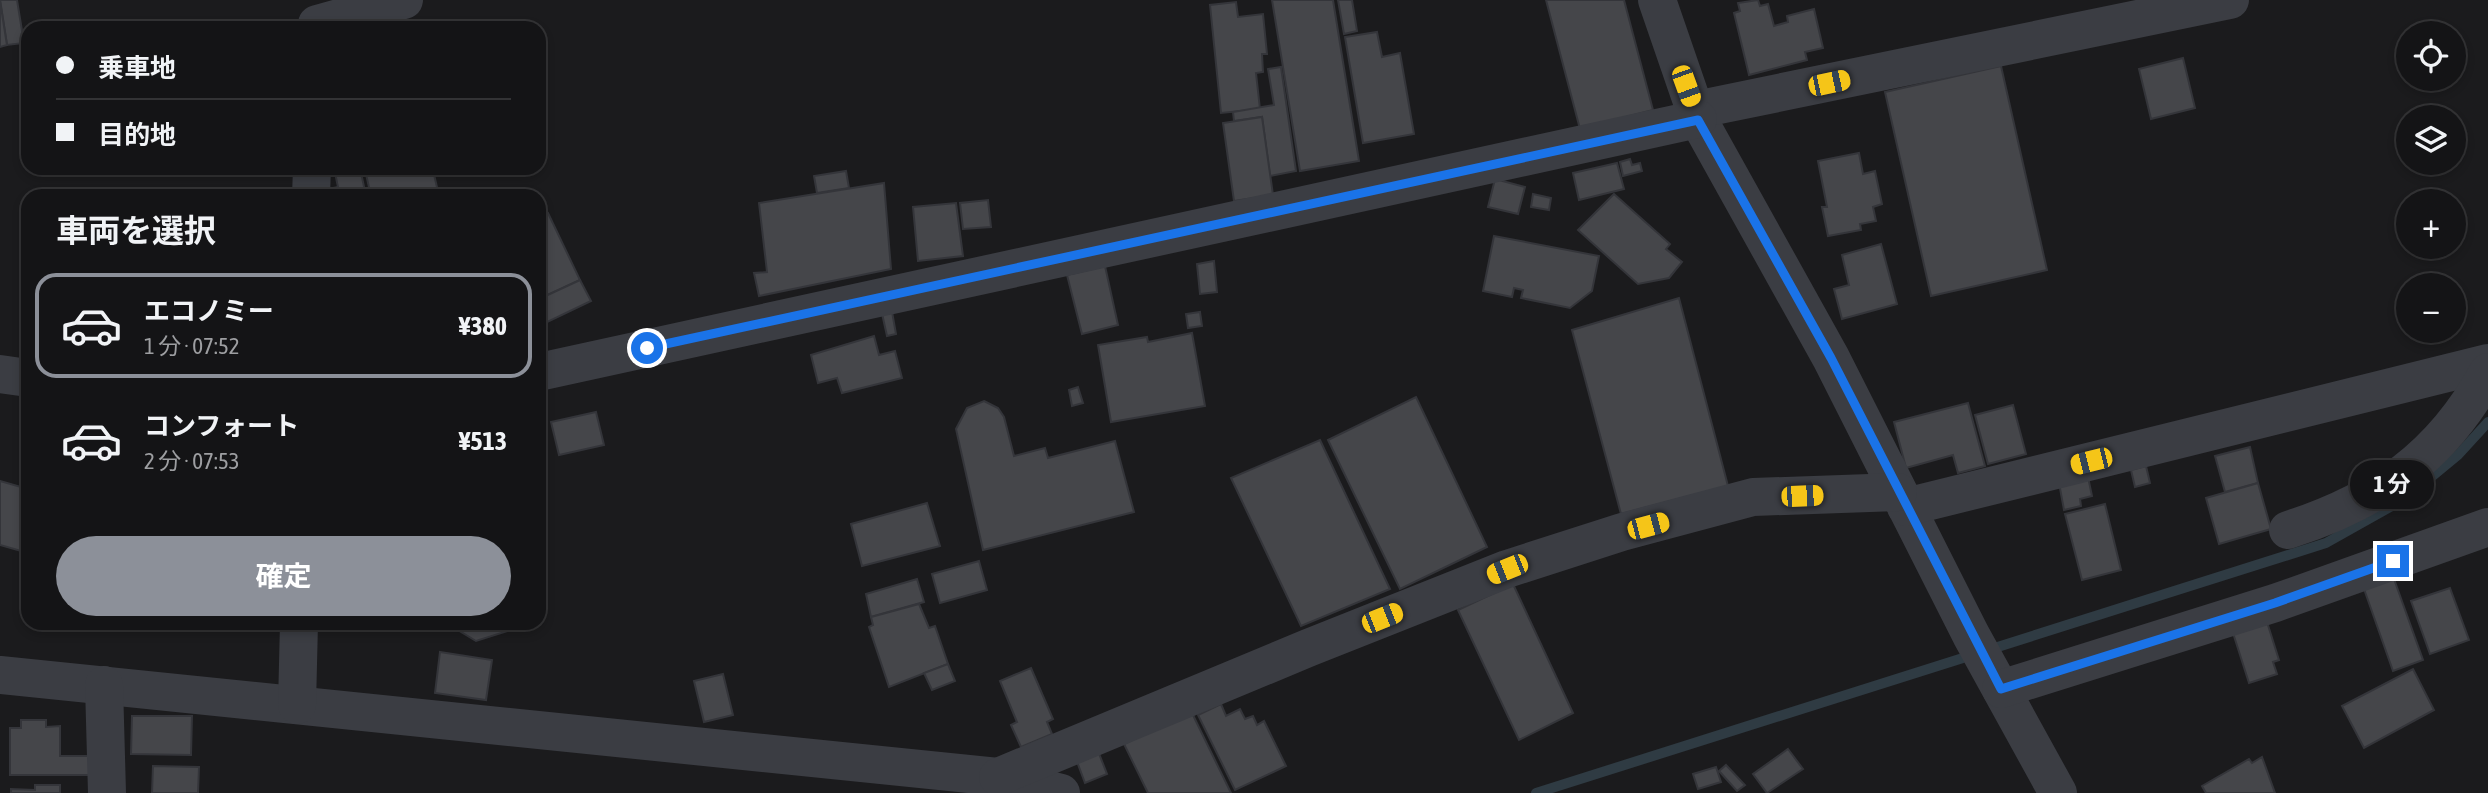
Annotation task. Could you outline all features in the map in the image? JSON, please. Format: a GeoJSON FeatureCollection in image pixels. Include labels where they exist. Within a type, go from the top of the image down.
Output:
{"type":"FeatureCollection","features":[{"type":"Feature","properties":{"kind":"street"},"geometry":{"type":"LineString","coordinates":[[317,17],[404,0]]}},
{"type":"Feature","properties":{"kind":"street"},"geometry":{"type":"LineString","coordinates":[[1657,0],[1697,115],[1831,358],[1971,635],[2058,793]]}},
{"type":"Feature","properties":{"kind":"street"},"geometry":{"type":"LineString","coordinates":[[546,370],[1697,115],[2230,0]]}},
{"type":"Feature","properties":{"kind":"street"},"geometry":{"type":"LineString","coordinates":[[998,778],[1308,648],[1507,569],[1753,497],[1902,500],[2488,363]]}},
{"type":"Feature","properties":{"kind":"street"},"geometry":{"type":"LineString","coordinates":[[2288,530],[2331,516],[2379,492],[2418,464],[2449,430],[2488,372]]}},
{"type":"Feature","properties":{"kind":"street"},"geometry":{"type":"LineString","coordinates":[[0,374],[21,377]]}},
{"type":"Feature","properties":{"kind":"street"},"geometry":{"type":"LineString","coordinates":[[1997,682],[2275,603],[2488,527]]}},
{"type":"Feature","properties":{"kind":"street"},"geometry":{"type":"LineString","coordinates":[[297,705],[299,630]]}},
{"type":"Feature","properties":{"kind":"street"},"geometry":{"type":"LineString","coordinates":[[0,676],[998,778],[1061,793]]}},
{"type":"Feature","properties":{"kind":"street"},"geometry":{"type":"LineString","coordinates":[[104,685],[107,793]]}},
{"type":"Feature","properties":{"kind":"building"},"geometry":{"type":"Polygon","coordinates":[[[0,0],[17,0],[21,43],[7,45],[0,0]]]}},
{"type":"Feature","properties":{"kind":"building"},"geometry":{"type":"Polygon","coordinates":[[[1272,0],[1333,0],[1359,161],[1300,171],[1272,0]]]}},
{"type":"Feature","properties":{"kind":"building"},"geometry":{"type":"Polygon","coordinates":[[[1338,0],[1352,0],[1357,31],[1344,34],[1338,0]]]}},
{"type":"Feature","properties":{"kind":"building"},"geometry":{"type":"Polygon","coordinates":[[[1546,0],[1624,0],[1653,110],[1580,129],[1546,0]]]}},
{"type":"Feature","properties":{"kind":"building"},"geometry":{"type":"Polygon","coordinates":[[[1758,0],[1760,6],[1768,4],[1774,26],[1788,22],[1787,16],[1814,9],[1823,48],[1805,52],[1807,60],[1749,75],[1734,13],[1740,11],[1738,3],[1758,0]]]}},
{"type":"Feature","properties":{"kind":"building"},"geometry":{"type":"Polygon","coordinates":[[[0,1],[7,45],[0,47],[0,1]]]}},
{"type":"Feature","properties":{"kind":"building"},"geometry":{"type":"Polygon","coordinates":[[[1236,2],[1238,17],[1263,14],[1267,54],[1262,54],[1263,72],[1256,73],[1260,109],[1221,113],[1210,5],[1236,2]]]}},
{"type":"Feature","properties":{"kind":"building"},"geometry":{"type":"Polygon","coordinates":[[[1377,32],[1382,57],[1400,53],[1414,134],[1363,143],[1345,37],[1377,32]]]}},
{"type":"Feature","properties":{"kind":"building"},"geometry":{"type":"Polygon","coordinates":[[[2183,58],[2195,108],[2151,119],[2139,69],[2183,58]]]}},
{"type":"Feature","properties":{"kind":"building"},"geometry":{"type":"Polygon","coordinates":[[[2001,66],[2047,270],[1931,296],[1885,92],[2001,66]]]}},
{"type":"Feature","properties":{"kind":"building"},"geometry":{"type":"Polygon","coordinates":[[[1281,67],[1296,171],[1270,176],[1262,117],[1234,121],[1233,112],[1274,105],[1268,69],[1281,67]]]}},
{"type":"Feature","properties":{"kind":"building"},"geometry":{"type":"Polygon","coordinates":[[[1262,117],[1273,195],[1234,201],[1223,123],[1262,117]]]}},
{"type":"Feature","properties":{"kind":"building"},"geometry":{"type":"Polygon","coordinates":[[[1859,153],[1863,174],[1875,171],[1882,204],[1873,207],[1876,221],[1860,224],[1861,230],[1828,236],[1822,207],[1827,207],[1818,161],[1859,153]]]}},
{"type":"Feature","properties":{"kind":"building"},"geometry":{"type":"Polygon","coordinates":[[[1630,159],[1632,165],[1640,163],[1642,171],[1623,176],[1620,162],[1630,159]]]}},
{"type":"Feature","properties":{"kind":"building"},"geometry":{"type":"Polygon","coordinates":[[[1617,163],[1624,189],[1579,200],[1573,173],[1617,163]]]}},
{"type":"Feature","properties":{"kind":"building"},"geometry":{"type":"Polygon","coordinates":[[[846,171],[849,188],[817,193],[814,176],[846,171]]]}},
{"type":"Feature","properties":{"kind":"building"},"geometry":{"type":"Polygon","coordinates":[[[335,175],[362,175],[364,189],[333,189],[338,187],[335,175]]]}},
{"type":"Feature","properties":{"kind":"building"},"geometry":{"type":"Polygon","coordinates":[[[366,175],[434,175],[437,189],[369,189],[366,175]]]}},
{"type":"Feature","properties":{"kind":"building"},"geometry":{"type":"Polygon","coordinates":[[[1495,179],[1525,187],[1518,214],[1488,207],[1495,179]]]}},
{"type":"Feature","properties":{"kind":"building"},"geometry":{"type":"Polygon","coordinates":[[[884,183],[891,269],[759,296],[754,273],[767,272],[759,203],[884,183]]]}},
{"type":"Feature","properties":{"kind":"building"},"geometry":{"type":"Polygon","coordinates":[[[1533,194],[1551,198],[1549,210],[1531,207],[1533,194]]]}},
{"type":"Feature","properties":{"kind":"building"},"geometry":{"type":"Polygon","coordinates":[[[1614,194],[1670,244],[1666,249],[1682,262],[1669,278],[1638,284],[1578,230],[1614,194]]]}},
{"type":"Feature","properties":{"kind":"building"},"geometry":{"type":"Polygon","coordinates":[[[988,200],[991,227],[963,229],[960,203],[988,200]]]}},
{"type":"Feature","properties":{"kind":"building"},"geometry":{"type":"Polygon","coordinates":[[[956,203],[963,256],[918,261],[913,207],[956,203]]]}},
{"type":"Feature","properties":{"kind":"building"},"geometry":{"type":"Polygon","coordinates":[[[548,213],[580,280],[546,296],[548,213]]]}},
{"type":"Feature","properties":{"kind":"building"},"geometry":{"type":"Polygon","coordinates":[[[1494,236],[1599,256],[1592,291],[1570,308],[1521,298],[1523,290],[1514,288],[1512,297],[1483,291],[1494,236]]]}},
{"type":"Feature","properties":{"kind":"building"},"geometry":{"type":"Polygon","coordinates":[[[1881,244],[1897,304],[1842,319],[1834,289],[1849,285],[1842,255],[1881,244]]]}},
{"type":"Feature","properties":{"kind":"building"},"geometry":{"type":"Polygon","coordinates":[[[1214,261],[1217,292],[1200,294],[1197,264],[1214,261]]]}},
{"type":"Feature","properties":{"kind":"building"},"geometry":{"type":"Polygon","coordinates":[[[1105,266],[1118,325],[1082,334],[1067,275],[1105,266]]]}},
{"type":"Feature","properties":{"kind":"building"},"geometry":{"type":"Polygon","coordinates":[[[580,280],[591,301],[546,323],[546,296],[580,280]]]}},
{"type":"Feature","properties":{"kind":"building"},"geometry":{"type":"Polygon","coordinates":[[[1679,298],[1728,486],[1621,514],[1572,330],[1679,298]]]}},
{"type":"Feature","properties":{"kind":"building"},"geometry":{"type":"Polygon","coordinates":[[[891,306],[896,334],[887,336],[881,309],[891,306]]]}},
{"type":"Feature","properties":{"kind":"building"},"geometry":{"type":"Polygon","coordinates":[[[1200,312],[1202,326],[1188,328],[1186,314],[1200,312]]]}},
{"type":"Feature","properties":{"kind":"building"},"geometry":{"type":"Polygon","coordinates":[[[1192,333],[1205,406],[1111,422],[1098,345],[1147,337],[1148,342],[1192,333]]]}},
{"type":"Feature","properties":{"kind":"building"},"geometry":{"type":"Polygon","coordinates":[[[874,336],[879,355],[895,351],[902,378],[842,393],[837,378],[818,383],[811,355],[874,336]]]}},
{"type":"Feature","properties":{"kind":"building"},"geometry":{"type":"Polygon","coordinates":[[[1078,387],[1083,403],[1072,406],[1069,390],[1078,387]]]}},
{"type":"Feature","properties":{"kind":"building"},"geometry":{"type":"Polygon","coordinates":[[[1416,397],[1487,547],[1400,589],[1328,440],[1416,397]]]}},
{"type":"Feature","properties":{"kind":"building"},"geometry":{"type":"Polygon","coordinates":[[[984,401],[998,408],[1004,417],[1014,456],[1045,448],[1048,458],[1115,441],[1134,512],[983,550],[956,429],[967,408],[984,401]]]}},
{"type":"Feature","properties":{"kind":"building"},"geometry":{"type":"Polygon","coordinates":[[[1968,403],[1985,466],[1958,473],[1953,455],[1906,468],[1894,422],[1968,403]]]}},
{"type":"Feature","properties":{"kind":"building"},"geometry":{"type":"Polygon","coordinates":[[[2013,405],[2026,454],[1988,464],[1975,415],[2013,405]]]}},
{"type":"Feature","properties":{"kind":"building"},"geometry":{"type":"Polygon","coordinates":[[[596,412],[604,445],[559,455],[551,422],[596,412]]]}},
{"type":"Feature","properties":{"kind":"building"},"geometry":{"type":"Polygon","coordinates":[[[1320,440],[1390,589],[1301,626],[1231,478],[1320,440]]]}},
{"type":"Feature","properties":{"kind":"building"},"geometry":{"type":"Polygon","coordinates":[[[2250,447],[2258,483],[2225,492],[2215,456],[2250,447]]]}},
{"type":"Feature","properties":{"kind":"building"},"geometry":{"type":"Polygon","coordinates":[[[2146,466],[2150,483],[2135,487],[2131,470],[2146,466]]]}},
{"type":"Feature","properties":{"kind":"building"},"geometry":{"type":"Polygon","coordinates":[[[2088,477],[2092,496],[2080,499],[2081,506],[2064,510],[2059,483],[2088,477]]]}},
{"type":"Feature","properties":{"kind":"building"},"geometry":{"type":"Polygon","coordinates":[[[0,481],[21,487],[21,551],[0,545],[0,481]]]}},
{"type":"Feature","properties":{"kind":"building"},"geometry":{"type":"Polygon","coordinates":[[[2258,483],[2271,529],[2219,544],[2206,498],[2258,483]]]}},
{"type":"Feature","properties":{"kind":"building"},"geometry":{"type":"Polygon","coordinates":[[[927,503],[940,546],[862,566],[851,524],[927,503]]]}},
{"type":"Feature","properties":{"kind":"building"},"geometry":{"type":"Polygon","coordinates":[[[2105,504],[2121,570],[2082,580],[2065,514],[2105,504]]]}},
{"type":"Feature","properties":{"kind":"building"},"geometry":{"type":"Polygon","coordinates":[[[979,561],[987,590],[940,603],[932,574],[979,561]]]}},
{"type":"Feature","properties":{"kind":"building"},"geometry":{"type":"Polygon","coordinates":[[[917,579],[924,602],[871,617],[866,594],[917,579]]]}},
{"type":"Feature","properties":{"kind":"building"},"geometry":{"type":"Polygon","coordinates":[[[2394,579],[2423,660],[2393,671],[2364,589],[2394,579]]]}},
{"type":"Feature","properties":{"kind":"building"},"geometry":{"type":"Polygon","coordinates":[[[1513,584],[1573,713],[1519,740],[1458,610],[1513,584]]]}},
{"type":"Feature","properties":{"kind":"building"},"geometry":{"type":"Polygon","coordinates":[[[2450,588],[2469,640],[2430,654],[2411,601],[2450,588]]]}},
{"type":"Feature","properties":{"kind":"building"},"geometry":{"type":"Polygon","coordinates":[[[919,604],[929,628],[935,626],[948,664],[889,687],[869,627],[873,625],[871,617],[919,604]]]}},
{"type":"Feature","properties":{"kind":"building"},"geometry":{"type":"Polygon","coordinates":[[[2267,622],[2279,660],[2273,662],[2277,674],[2249,683],[2233,633],[2267,622]]]}},
{"type":"Feature","properties":{"kind":"building"},"geometry":{"type":"Polygon","coordinates":[[[458,630],[511,630],[476,641],[458,630]]]}},
{"type":"Feature","properties":{"kind":"building"},"geometry":{"type":"Polygon","coordinates":[[[440,652],[492,660],[486,700],[435,693],[440,652]]]}},
{"type":"Feature","properties":{"kind":"building"},"geometry":{"type":"Polygon","coordinates":[[[948,664],[955,681],[932,690],[924,673],[948,664]]]}},
{"type":"Feature","properties":{"kind":"building"},"geometry":{"type":"Polygon","coordinates":[[[1031,668],[1053,719],[1047,722],[1052,734],[1021,747],[1011,725],[1017,722],[1000,681],[1031,668]]]}},
{"type":"Feature","properties":{"kind":"building"},"geometry":{"type":"Polygon","coordinates":[[[2413,669],[2434,710],[2364,748],[2342,706],[2413,669]]]}},
{"type":"Feature","properties":{"kind":"building"},"geometry":{"type":"Polygon","coordinates":[[[723,674],[733,715],[704,722],[694,681],[723,674]]]}},
{"type":"Feature","properties":{"kind":"building"},"geometry":{"type":"Polygon","coordinates":[[[1221,704],[1226,716],[1240,709],[1245,719],[1253,716],[1257,725],[1264,721],[1286,766],[1235,790],[1198,715],[1221,704]]]}},
{"type":"Feature","properties":{"kind":"building"},"geometry":{"type":"Polygon","coordinates":[[[1191,711],[1231,793],[1148,793],[1124,744],[1191,711]]]}},
{"type":"Feature","properties":{"kind":"building"},"geometry":{"type":"Polygon","coordinates":[[[132,716],[192,716],[191,755],[131,754],[132,716]]]}},
{"type":"Feature","properties":{"kind":"building"},"geometry":{"type":"Polygon","coordinates":[[[21,720],[46,720],[46,727],[60,726],[60,756],[90,756],[91,775],[10,775],[10,728],[21,728],[21,720]]]}},
{"type":"Feature","properties":{"kind":"building"},"geometry":{"type":"Polygon","coordinates":[[[1788,749],[1803,769],[1767,793],[1753,774],[1788,749]]]}},
{"type":"Feature","properties":{"kind":"building"},"geometry":{"type":"Polygon","coordinates":[[[1098,751],[1107,774],[1085,783],[1076,759],[1098,751]]]}},
{"type":"Feature","properties":{"kind":"building"},"geometry":{"type":"Polygon","coordinates":[[[2262,757],[2275,793],[2206,793],[2202,786],[2249,759],[2252,763],[2262,757]]]}},
{"type":"Feature","properties":{"kind":"building"},"geometry":{"type":"Polygon","coordinates":[[[1726,765],[1745,785],[1737,791],[1719,771],[1726,765]]]}},
{"type":"Feature","properties":{"kind":"building"},"geometry":{"type":"Polygon","coordinates":[[[153,766],[199,767],[198,793],[152,793],[153,766]]]}},
{"type":"Feature","properties":{"kind":"building"},"geometry":{"type":"Polygon","coordinates":[[[1716,767],[1721,782],[1698,789],[1693,774],[1716,767]]]}},
{"type":"Feature","properties":{"kind":"building"},"geometry":{"type":"Polygon","coordinates":[[[35,785],[60,785],[60,793],[11,793],[11,789],[35,790],[35,785]]]}},
{"type":"Feature","properties":{"kind":"waterway"},"geometry":{"type":"LineString","coordinates":[[1536,793],[2326,543],[2406,498],[2458,455],[2488,422]]}},
{"type":"Feature","properties":{"kind":"route"},"geometry":{"type":"LineString","coordinates":[[647,348],[1698,120],[1831,358],[2001,689],[2275,603],[2393,561]]}}]}
